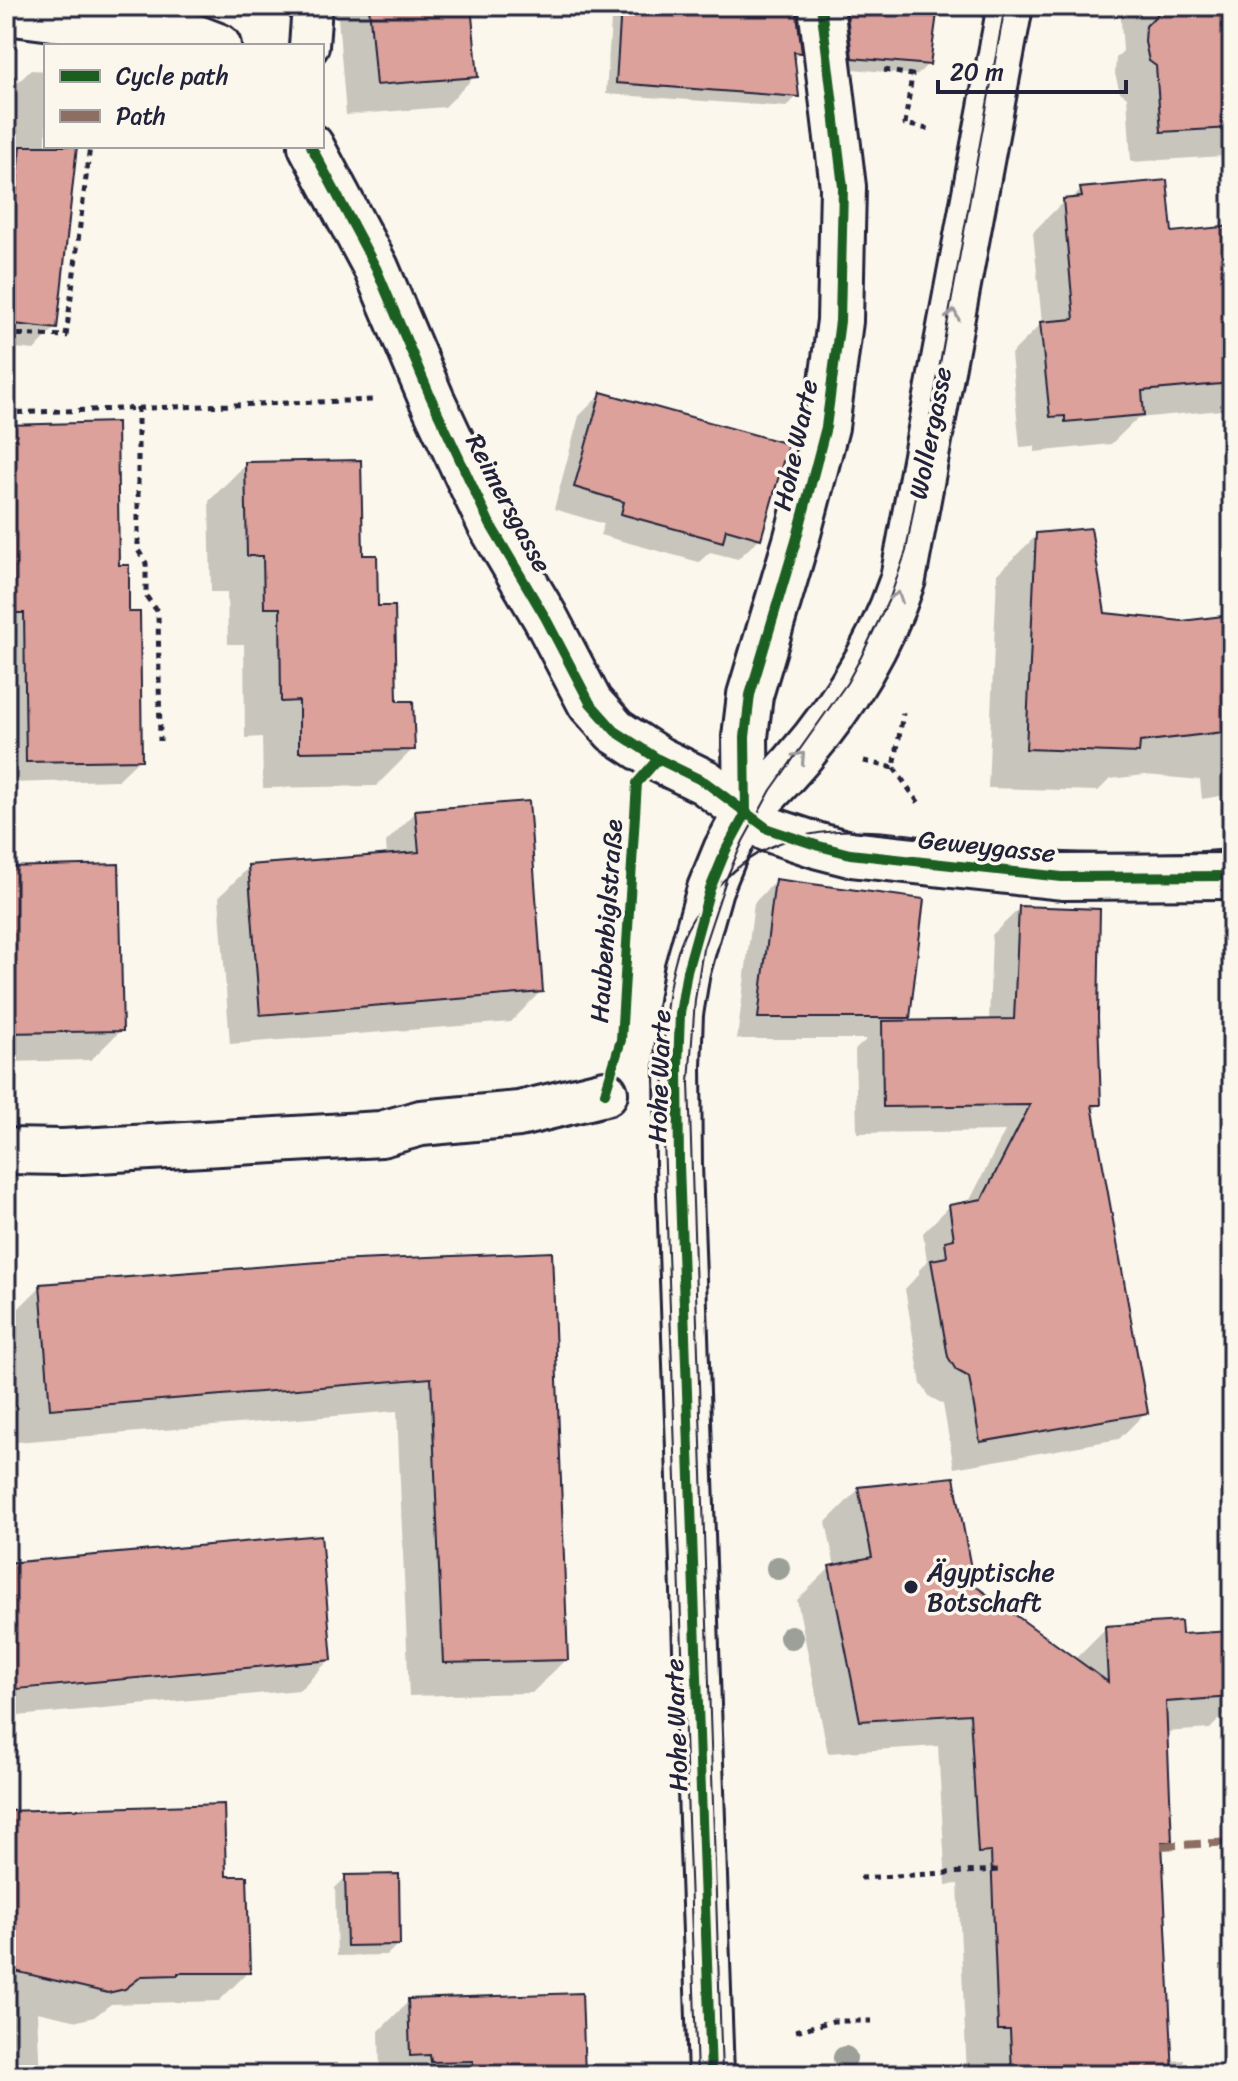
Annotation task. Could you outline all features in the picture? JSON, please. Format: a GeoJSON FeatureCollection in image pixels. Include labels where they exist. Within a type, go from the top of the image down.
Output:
{"type":"FeatureCollection","features":[{"type":"Feature","properties":{"kind":"street","name":"Hohe Warte"},"geometry":{"type":"LineString","coordinates":[[711,2075],[678,1066],[680,1014],[687,971],[710,889],[746,813],[745,737],[750,695],[826,427],[840,321],[843,187],[821,6]]}},
{"type":"Feature","properties":{"kind":"street","name":"Wollergasse"},"geometry":{"type":"LineString","coordinates":[[746,813],[808,749],[864,667],[891,616],[903,579],[1010,6]]}},
{"type":"Feature","properties":{"kind":"street"},"geometry":{"type":"LineString","coordinates":[[6,12],[192,36],[213,44]]}},
{"type":"Feature","properties":{"kind":"street","name":"Reimersgasse"},"geometry":{"type":"LineString","coordinates":[[312,148],[376,268],[431,398],[490,524],[545,617],[590,703],[615,731],[658,759],[705,782],[746,813]]}},
{"type":"Feature","properties":{"kind":"street","name":"Geweygasse"},"geometry":{"type":"LineString","coordinates":[[746,813],[768,829],[850,854],[1062,877],[1232,876]]}},
{"type":"Feature","properties":{"kind":"street"},"geometry":{"type":"LineString","coordinates":[[6,1151],[63,1152],[381,1134],[421,1123],[519,1114],[605,1093]]}},
{"type":"Feature","properties":{"kind":"lane"},"geometry":{"type":"LineString","coordinates":[[309,44],[312,6]]}},
{"type":"Feature","properties":{"kind":"path"},"geometry":{"type":"LineString","coordinates":[[881,70],[912,75],[905,124]]}},
{"type":"Feature","properties":{"kind":"path"},"geometry":{"type":"LineString","coordinates":[[6,334],[66,336],[90,148]]}},
{"type":"Feature","properties":{"kind":"path"},"geometry":{"type":"LineString","coordinates":[[6,413],[431,398]]}},
{"type":"Feature","properties":{"kind":"path"},"geometry":{"type":"LineString","coordinates":[[138,407],[138,550],[146,563],[146,596],[158,612],[160,741]]}},
{"type":"Feature","properties":{"kind":"path"},"geometry":{"type":"LineString","coordinates":[[860,1878],[999,1870]]}},
{"type":"Feature","properties":{"kind":"path"},"geometry":{"type":"LineString","coordinates":[[796,2031],[833,2021],[872,2021]]}},
{"type":"Feature","properties":{"kind":"building"},"geometry":{"type":"Polygon","coordinates":[[[369,6],[471,6],[478,77],[376,85],[369,6]]]}},
{"type":"Feature","properties":{"kind":"building"},"geometry":{"type":"Polygon","coordinates":[[[621,6],[796,6],[802,53],[794,52],[799,97],[616,83],[621,6]]]}},
{"type":"Feature","properties":{"kind":"building"},"geometry":{"type":"Polygon","coordinates":[[[846,6],[938,6],[930,65],[852,58],[846,6]]]}},
{"type":"Feature","properties":{"kind":"building"},"geometry":{"type":"Polygon","coordinates":[[[1165,6],[1232,6],[1232,128],[1161,132],[1156,66],[1149,61],[1145,42],[1146,26],[1165,6]]]}},
{"type":"Feature","properties":{"kind":"building"},"geometry":{"type":"Polygon","coordinates":[[[21,146],[77,148],[57,329],[6,323],[6,287],[21,146]]]}},
{"type":"Feature","properties":{"kind":"building"},"geometry":{"type":"Polygon","coordinates":[[[1167,180],[1172,232],[1232,226],[1232,383],[1142,391],[1144,415],[1065,422],[1065,416],[1050,417],[1040,322],[1074,319],[1063,199],[1082,197],[1080,188],[1167,180]]]}},
{"type":"Feature","properties":{"kind":"building"},"geometry":{"type":"Polygon","coordinates":[[[601,392],[788,444],[761,539],[726,529],[723,542],[621,514],[624,502],[574,487],[601,392]]]}},
{"type":"Feature","properties":{"kind":"building"},"geometry":{"type":"Polygon","coordinates":[[[117,422],[119,565],[129,565],[129,612],[140,612],[142,760],[26,762],[24,613],[13,613],[13,567],[6,567],[6,425],[117,422]]]}},
{"type":"Feature","properties":{"kind":"building"},"geometry":{"type":"Polygon","coordinates":[[[361,460],[363,555],[377,555],[378,606],[395,606],[397,701],[413,701],[415,750],[299,752],[299,701],[281,702],[280,608],[264,608],[263,556],[247,556],[245,462],[361,460]]]}},
{"type":"Feature","properties":{"kind":"building"},"geometry":{"type":"Polygon","coordinates":[[[1091,528],[1105,613],[1182,621],[1232,615],[1232,731],[1140,742],[1139,753],[1026,749],[1036,533],[1091,528]]]}},
{"type":"Feature","properties":{"kind":"building"},"geometry":{"type":"Polygon","coordinates":[[[529,801],[543,992],[260,1015],[248,865],[419,852],[415,810],[529,801]]]}},
{"type":"Feature","properties":{"kind":"building"},"geometry":{"type":"Polygon","coordinates":[[[119,864],[123,1031],[6,1033],[6,867],[119,864]]]}},
{"type":"Feature","properties":{"kind":"building"},"geometry":{"type":"Polygon","coordinates":[[[775,879],[924,899],[910,1018],[758,1018],[775,879]]]}},
{"type":"Feature","properties":{"kind":"building"},"geometry":{"type":"Polygon","coordinates":[[[1019,906],[1100,909],[1098,1017],[1101,1105],[1092,1105],[1148,1413],[980,1442],[969,1377],[956,1370],[948,1357],[931,1260],[947,1257],[945,1241],[954,1239],[949,1205],[982,1199],[1030,1105],[883,1107],[882,1021],[1014,1019],[1019,906]]]}},
{"type":"Feature","properties":{"kind":"building"},"geometry":{"type":"Polygon","coordinates":[[[552,1252],[568,1660],[443,1663],[431,1378],[50,1409],[40,1284],[332,1261],[552,1252]]]}},
{"type":"Feature","properties":{"kind":"building"},"geometry":{"type":"Polygon","coordinates":[[[954,1477],[974,1585],[1108,1682],[1105,1626],[1181,1621],[1182,1634],[1232,1631],[1232,1697],[1166,1702],[1172,1842],[1162,1842],[1173,2075],[1024,2075],[1024,2072],[1012,2072],[1010,2030],[998,2030],[991,1852],[978,1853],[970,1714],[860,1721],[829,1566],[872,1557],[858,1487],[954,1477]]]}},
{"type":"Feature","properties":{"kind":"building"},"geometry":{"type":"Polygon","coordinates":[[[321,1535],[332,1660],[6,1690],[6,1563],[321,1535]]]}},
{"type":"Feature","properties":{"kind":"building"},"geometry":{"type":"Polygon","coordinates":[[[224,1804],[226,1876],[247,1876],[250,1973],[142,1976],[125,1989],[108,1993],[6,1969],[6,1811],[224,1804]]]}},
{"type":"Feature","properties":{"kind":"building"},"geometry":{"type":"Polygon","coordinates":[[[399,1874],[400,1945],[347,1946],[345,1875],[399,1874]]]}},
{"type":"Feature","properties":{"kind":"building"},"geometry":{"type":"Polygon","coordinates":[[[582,1993],[585,2075],[474,2075],[473,2061],[431,2062],[430,2055],[410,2056],[408,1999],[582,1993]]]}},
{"type":"Feature","properties":{"kind":"tram line"},"geometry":{"type":"LineString","coordinates":[[722,2075],[689,1082],[695,1000],[703,949],[727,877],[743,841],[771,790],[847,683],[891,595],[906,551],[1005,6]]}},
{"type":"Feature","properties":{"kind":"tram line"},"geometry":{"type":"LineString","coordinates":[[697,2075],[664,1139],[666,1016],[673,968],[680,945],[693,918],[710,895],[756,854],[791,839],[828,832],[907,834],[1025,850],[1155,853],[1232,849]]}},
{"type":"Feature","properties":{"kind":"marked path"},"geometry":{"type":"LineString","coordinates":[[1161,1846],[1232,1842]]}},
{"type":"Feature","properties":{"kind":"cycle path"},"geometry":{"type":"LineString","coordinates":[[711,2075],[679,1165],[680,1014],[687,971],[710,889],[746,813],[745,737],[750,695],[826,427],[840,321],[843,187],[821,6]]}},
{"type":"Feature","properties":{"kind":"cycle path"},"geometry":{"type":"LineString","coordinates":[[312,148],[376,268],[431,398],[490,524],[545,617],[590,703],[615,731],[658,759],[705,782],[768,829],[850,854],[1062,877],[1232,876]]}},
{"type":"Feature","properties":{"kind":"cycle path","name":"Haubenbiglstraße"},"geometry":{"type":"LineString","coordinates":[[605,1093],[621,1040],[637,783],[658,759]]}},
{"type":"Feature","properties":{"kind":"place","name":"Ägyptische Botschaft"},"geometry":{"type":"Point","coordinates":[911,1587]}}]}
